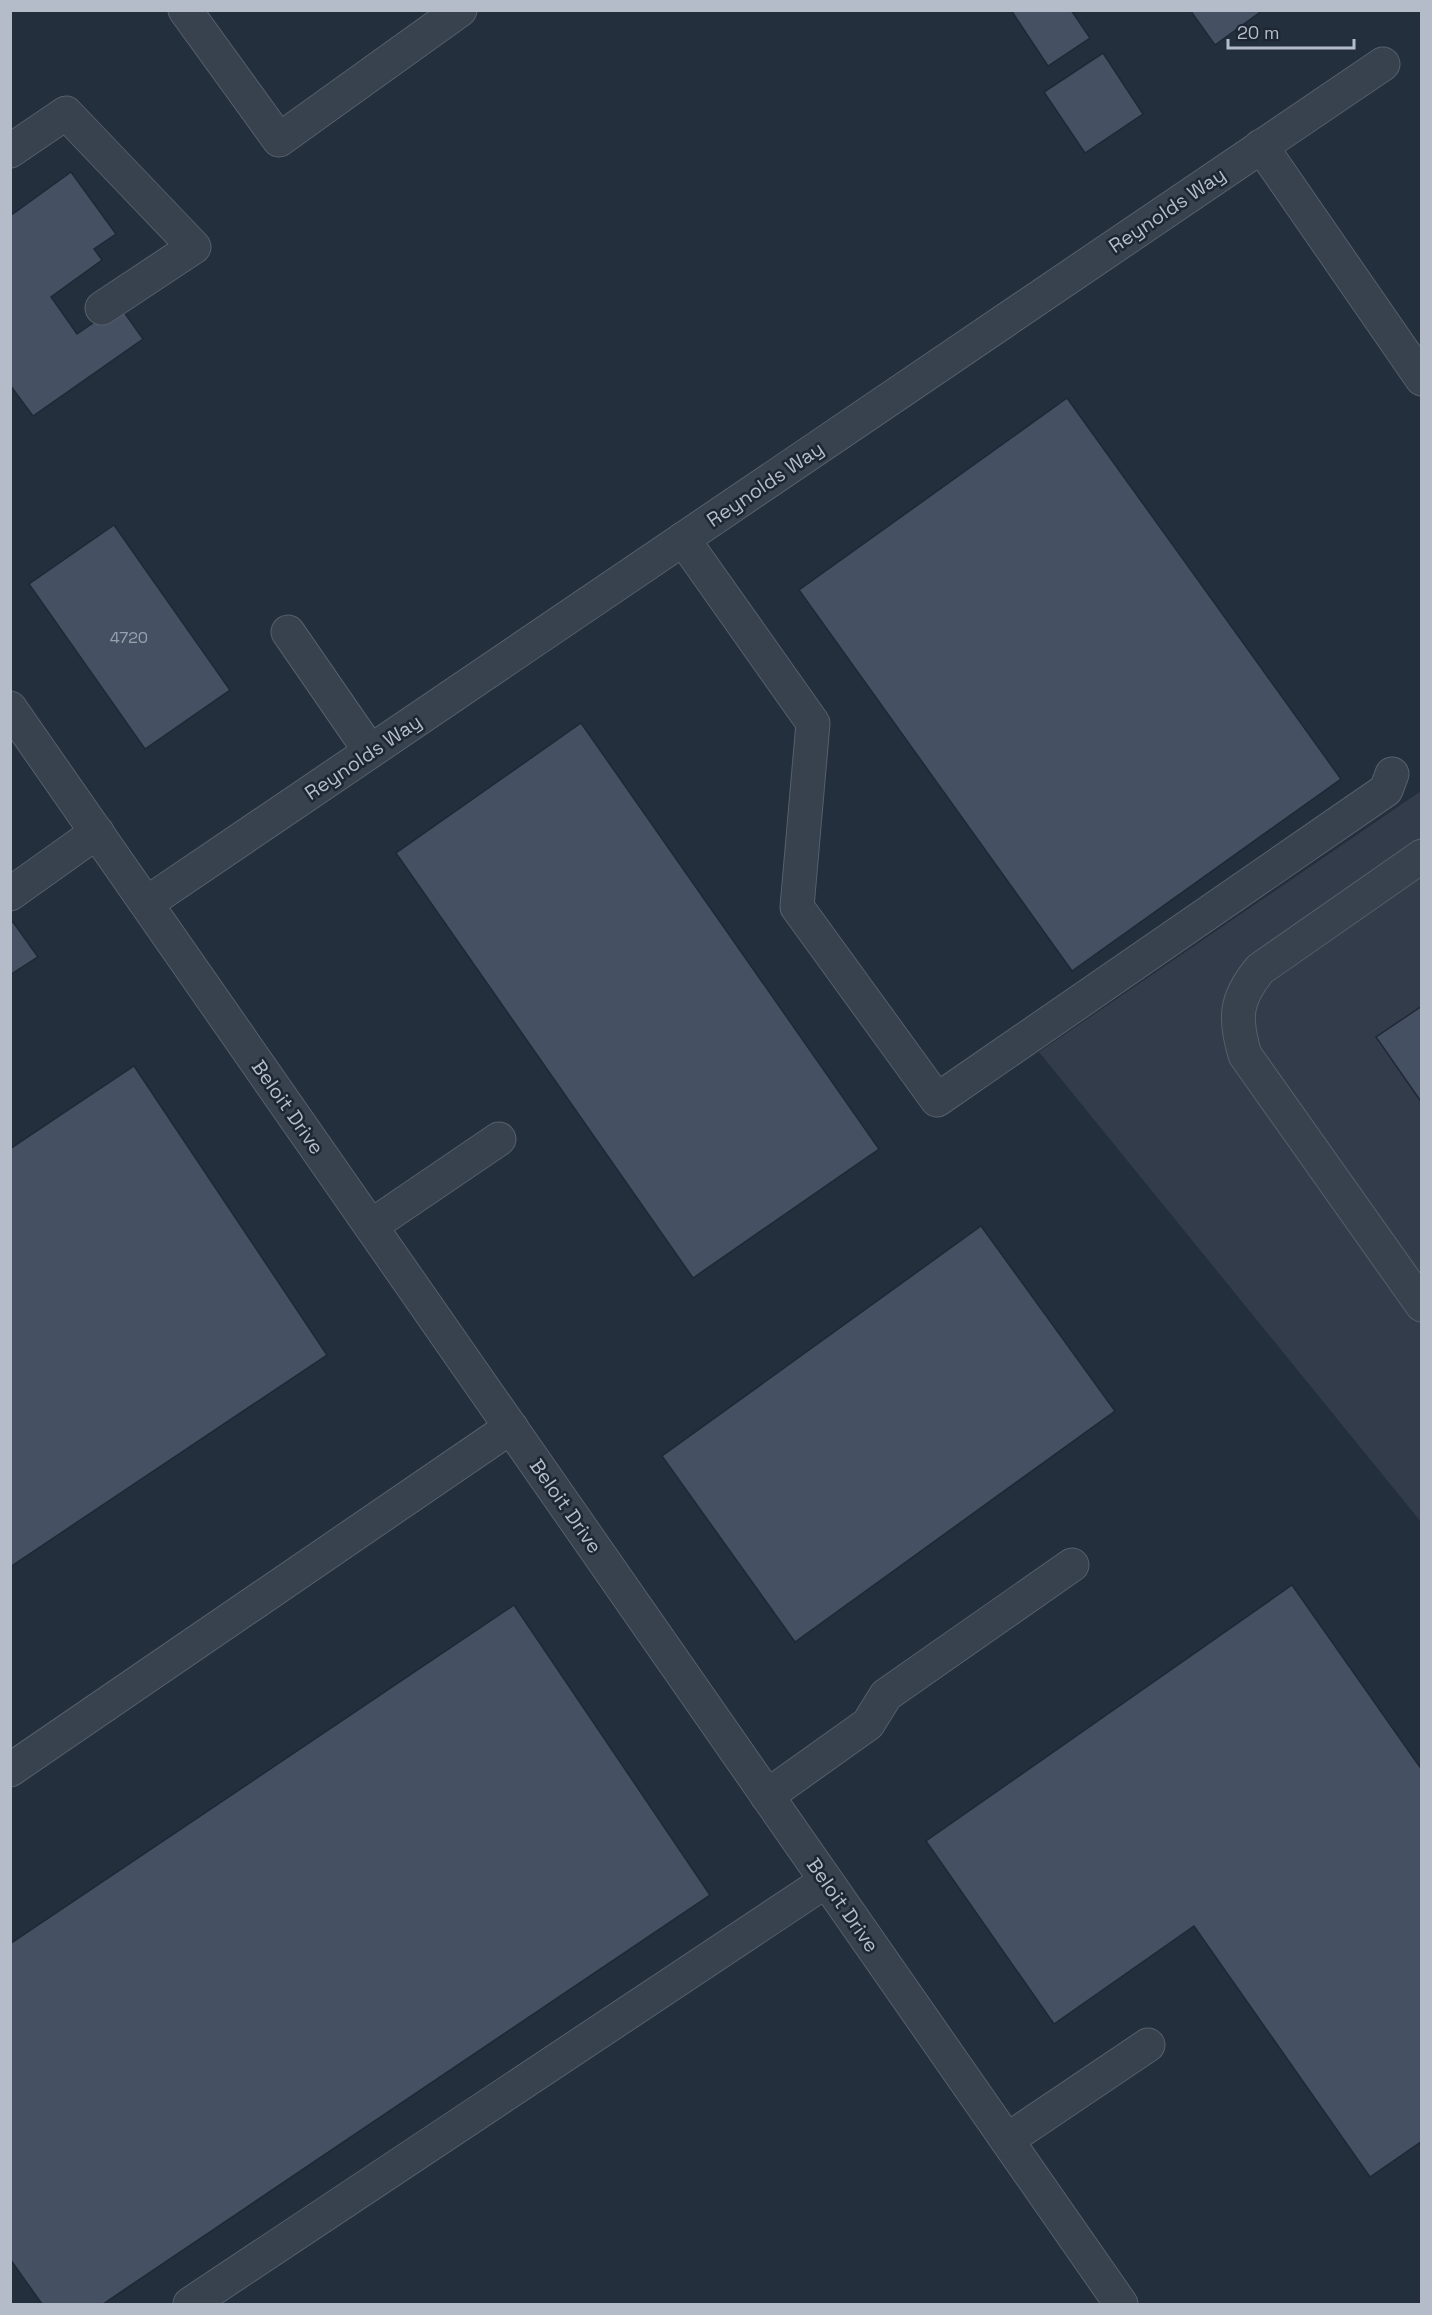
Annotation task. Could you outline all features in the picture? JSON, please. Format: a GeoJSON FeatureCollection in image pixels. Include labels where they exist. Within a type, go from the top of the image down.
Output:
{"type":"FeatureCollection","features":[{"type":"Feature","properties":{"kind":"street"},"geometry":{"type":"LineString","coordinates":[[185,10],[279,140],[460,10]]}},
{"type":"Feature","properties":{"kind":"street","name":"Reynolds Way"},"geometry":{"type":"LineString","coordinates":[[147,903],[1383,64]]}},
{"type":"Feature","properties":{"kind":"street"},"geometry":{"type":"LineString","coordinates":[[10,151],[66,113],[194,248],[102,308]]}},
{"type":"Feature","properties":{"kind":"street"},"geometry":{"type":"LineString","coordinates":[[1261,146],[1422,379]]}},
{"type":"Feature","properties":{"kind":"street"},"geometry":{"type":"LineString","coordinates":[[683,539],[813,723],[797,906],[937,1100],[1386,790],[1392,774]]}},
{"type":"Feature","properties":{"kind":"street"},"geometry":{"type":"LineString","coordinates":[[288,632],[370,751]]}},
{"type":"Feature","properties":{"kind":"street","name":"Beloit Drive"},"geometry":{"type":"LineString","coordinates":[[10,708],[1121,2304]]}},
{"type":"Feature","properties":{"kind":"street"},"geometry":{"type":"LineString","coordinates":[[10,894],[97,832]]}},
{"type":"Feature","properties":{"kind":"street"},"geometry":{"type":"LineString","coordinates":[[1422,856],[1260,969],[1248,983],[1237,1009],[1237,1029],[1245,1055],[1422,1305]]}},
{"type":"Feature","properties":{"kind":"street"},"geometry":{"type":"LineString","coordinates":[[371,1226],[499,1139]]}},
{"type":"Feature","properties":{"kind":"street"},"geometry":{"type":"LineString","coordinates":[[10,1770],[511,1427]]}},
{"type":"Feature","properties":{"kind":"street"},"geometry":{"type":"LineString","coordinates":[[767,1796],[868,1724],[886,1695],[1072,1565]]}},
{"type":"Feature","properties":{"kind":"street"},"geometry":{"type":"LineString","coordinates":[[190,2304],[826,1881]]}},
{"type":"Feature","properties":{"kind":"street"},"geometry":{"type":"LineString","coordinates":[[1007,2140],[1148,2045]]}},
{"type":"Feature","properties":{"kind":"shaded area"},"geometry":{"type":"Polygon","coordinates":[[[1421,791],[1421,1522],[1039,1052],[1421,791]]]}},
{"type":"Feature","properties":{"kind":"building"},"geometry":{"type":"Polygon","coordinates":[[[1011,10],[1071,10],[1090,38],[1048,66],[1011,10]]]}},
{"type":"Feature","properties":{"kind":"building"},"geometry":{"type":"Polygon","coordinates":[[[1190,10],[1263,10],[1215,45],[1190,10]]]}},
{"type":"Feature","properties":{"kind":"building"},"geometry":{"type":"Polygon","coordinates":[[[1103,53],[1143,114],[1085,153],[1044,92],[1103,53]]]}},
{"type":"Feature","properties":{"kind":"building"},"geometry":{"type":"Polygon","coordinates":[[[71,172],[116,234],[94,249],[102,260],[51,297],[77,334],[119,305],[143,339],[33,416],[10,385],[10,216],[71,172]]]}},
{"type":"Feature","properties":{"kind":"building"},"geometry":{"type":"Polygon","coordinates":[[[1067,398],[1341,779],[1072,971],[799,590],[1067,398]]]}},
{"type":"Feature","properties":{"kind":"building"},"geometry":{"type":"Polygon","coordinates":[[[114,525],[230,690],[145,749],[29,584],[114,525]]]}},
{"type":"Feature","properties":{"kind":"building"},"geometry":{"type":"Polygon","coordinates":[[[581,723],[879,1149],[693,1278],[396,853],[581,723]]]}},
{"type":"Feature","properties":{"kind":"building"},"geometry":{"type":"Polygon","coordinates":[[[13,922],[38,957],[10,975],[10,924],[13,922]]]}},
{"type":"Feature","properties":{"kind":"building"},"geometry":{"type":"Polygon","coordinates":[[[1422,1006],[1422,1103],[1376,1037],[1422,1006]]]}},
{"type":"Feature","properties":{"kind":"building"},"geometry":{"type":"Polygon","coordinates":[[[134,1066],[327,1355],[10,1567],[10,1149],[134,1066]]]}},
{"type":"Feature","properties":{"kind":"building"},"geometry":{"type":"Polygon","coordinates":[[[981,1226],[1115,1411],[795,1642],[662,1456],[981,1226]]]}},
{"type":"Feature","properties":{"kind":"building"},"geometry":{"type":"Polygon","coordinates":[[[1292,1585],[1422,1770],[1422,2141],[1370,2177],[1194,1926],[1054,2024],[926,1841],[1292,1585]]]}},
{"type":"Feature","properties":{"kind":"building"},"geometry":{"type":"Polygon","coordinates":[[[514,1605],[710,1895],[103,2304],[42,2304],[10,2259],[10,1944],[514,1605]]]}}]}
